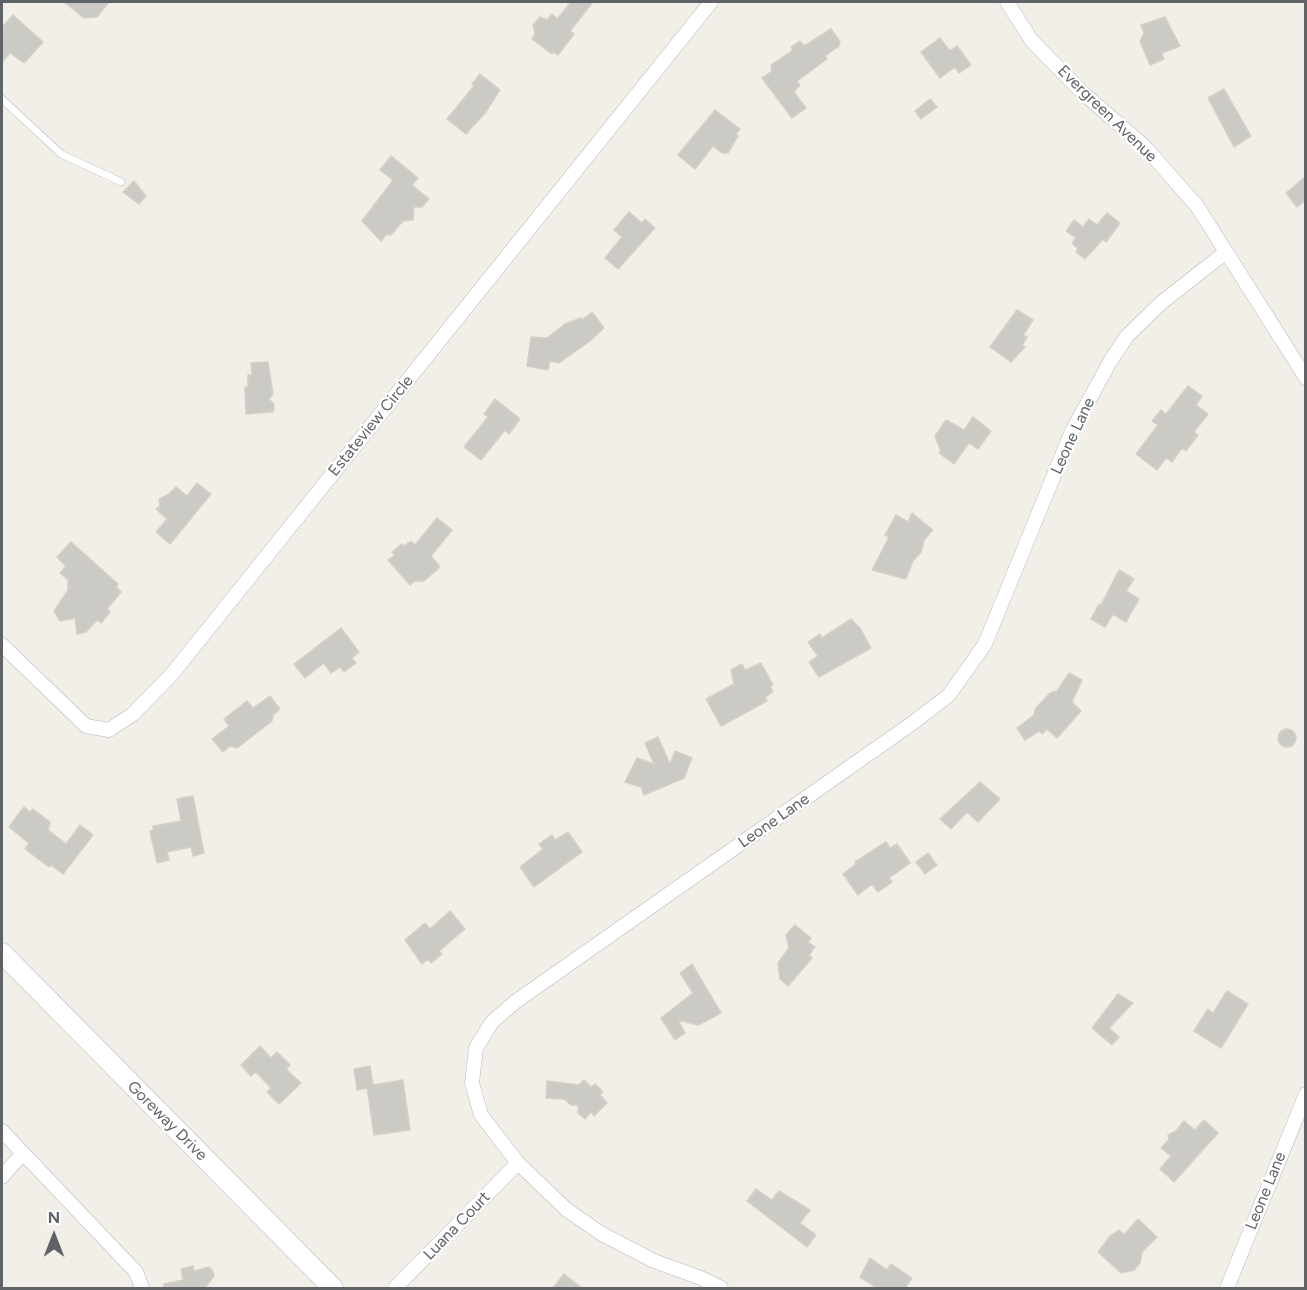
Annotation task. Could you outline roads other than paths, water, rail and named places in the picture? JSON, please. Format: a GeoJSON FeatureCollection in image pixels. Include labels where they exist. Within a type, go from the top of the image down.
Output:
{"type":"FeatureCollection","features":[{"type":"Feature","properties":{"kind":"street","name":"Estateview Circle"},"geometry":{"type":"LineString","coordinates":[[2,645],[86,726],[110,730],[134,714],[168,679],[711,2]]}},
{"type":"Feature","properties":{"kind":"street","name":"Evergreen Avenue"},"geometry":{"type":"LineString","coordinates":[[1007,2],[1032,41],[1083,93],[1144,146],[1197,206],[1305,378]]}},
{"type":"Feature","properties":{"kind":"street","name":"Leone Lane"},"geometry":{"type":"LineString","coordinates":[[721,1288],[654,1261],[602,1234],[567,1210],[518,1163],[481,1115],[472,1083],[476,1048],[492,1022],[514,1002],[905,729],[949,695],[985,644],[1072,431],[1111,360],[1127,336],[1161,303],[1226,252]]}},
{"type":"Feature","properties":{"kind":"street","name":"Goreway Drive"},"geometry":{"type":"LineString","coordinates":[[2,953],[333,1288]]}},
{"type":"Feature","properties":{"kind":"street","name":"Leone Lane"},"geometry":{"type":"LineString","coordinates":[[1227,1288],[1305,1094]]}},
{"type":"Feature","properties":{"kind":"street"},"geometry":{"type":"LineString","coordinates":[[2,1131],[136,1272],[142,1288]]}},
{"type":"Feature","properties":{"kind":"street"},"geometry":{"type":"LineString","coordinates":[[2,1177],[23,1153]]}},
{"type":"Feature","properties":{"kind":"street","name":"Luana Court"},"geometry":{"type":"LineString","coordinates":[[395,1288],[518,1163]]}},
{"type":"Feature","properties":{"kind":"lane"},"geometry":{"type":"LineString","coordinates":[[2,99],[61,154],[121,182]]}}]}
